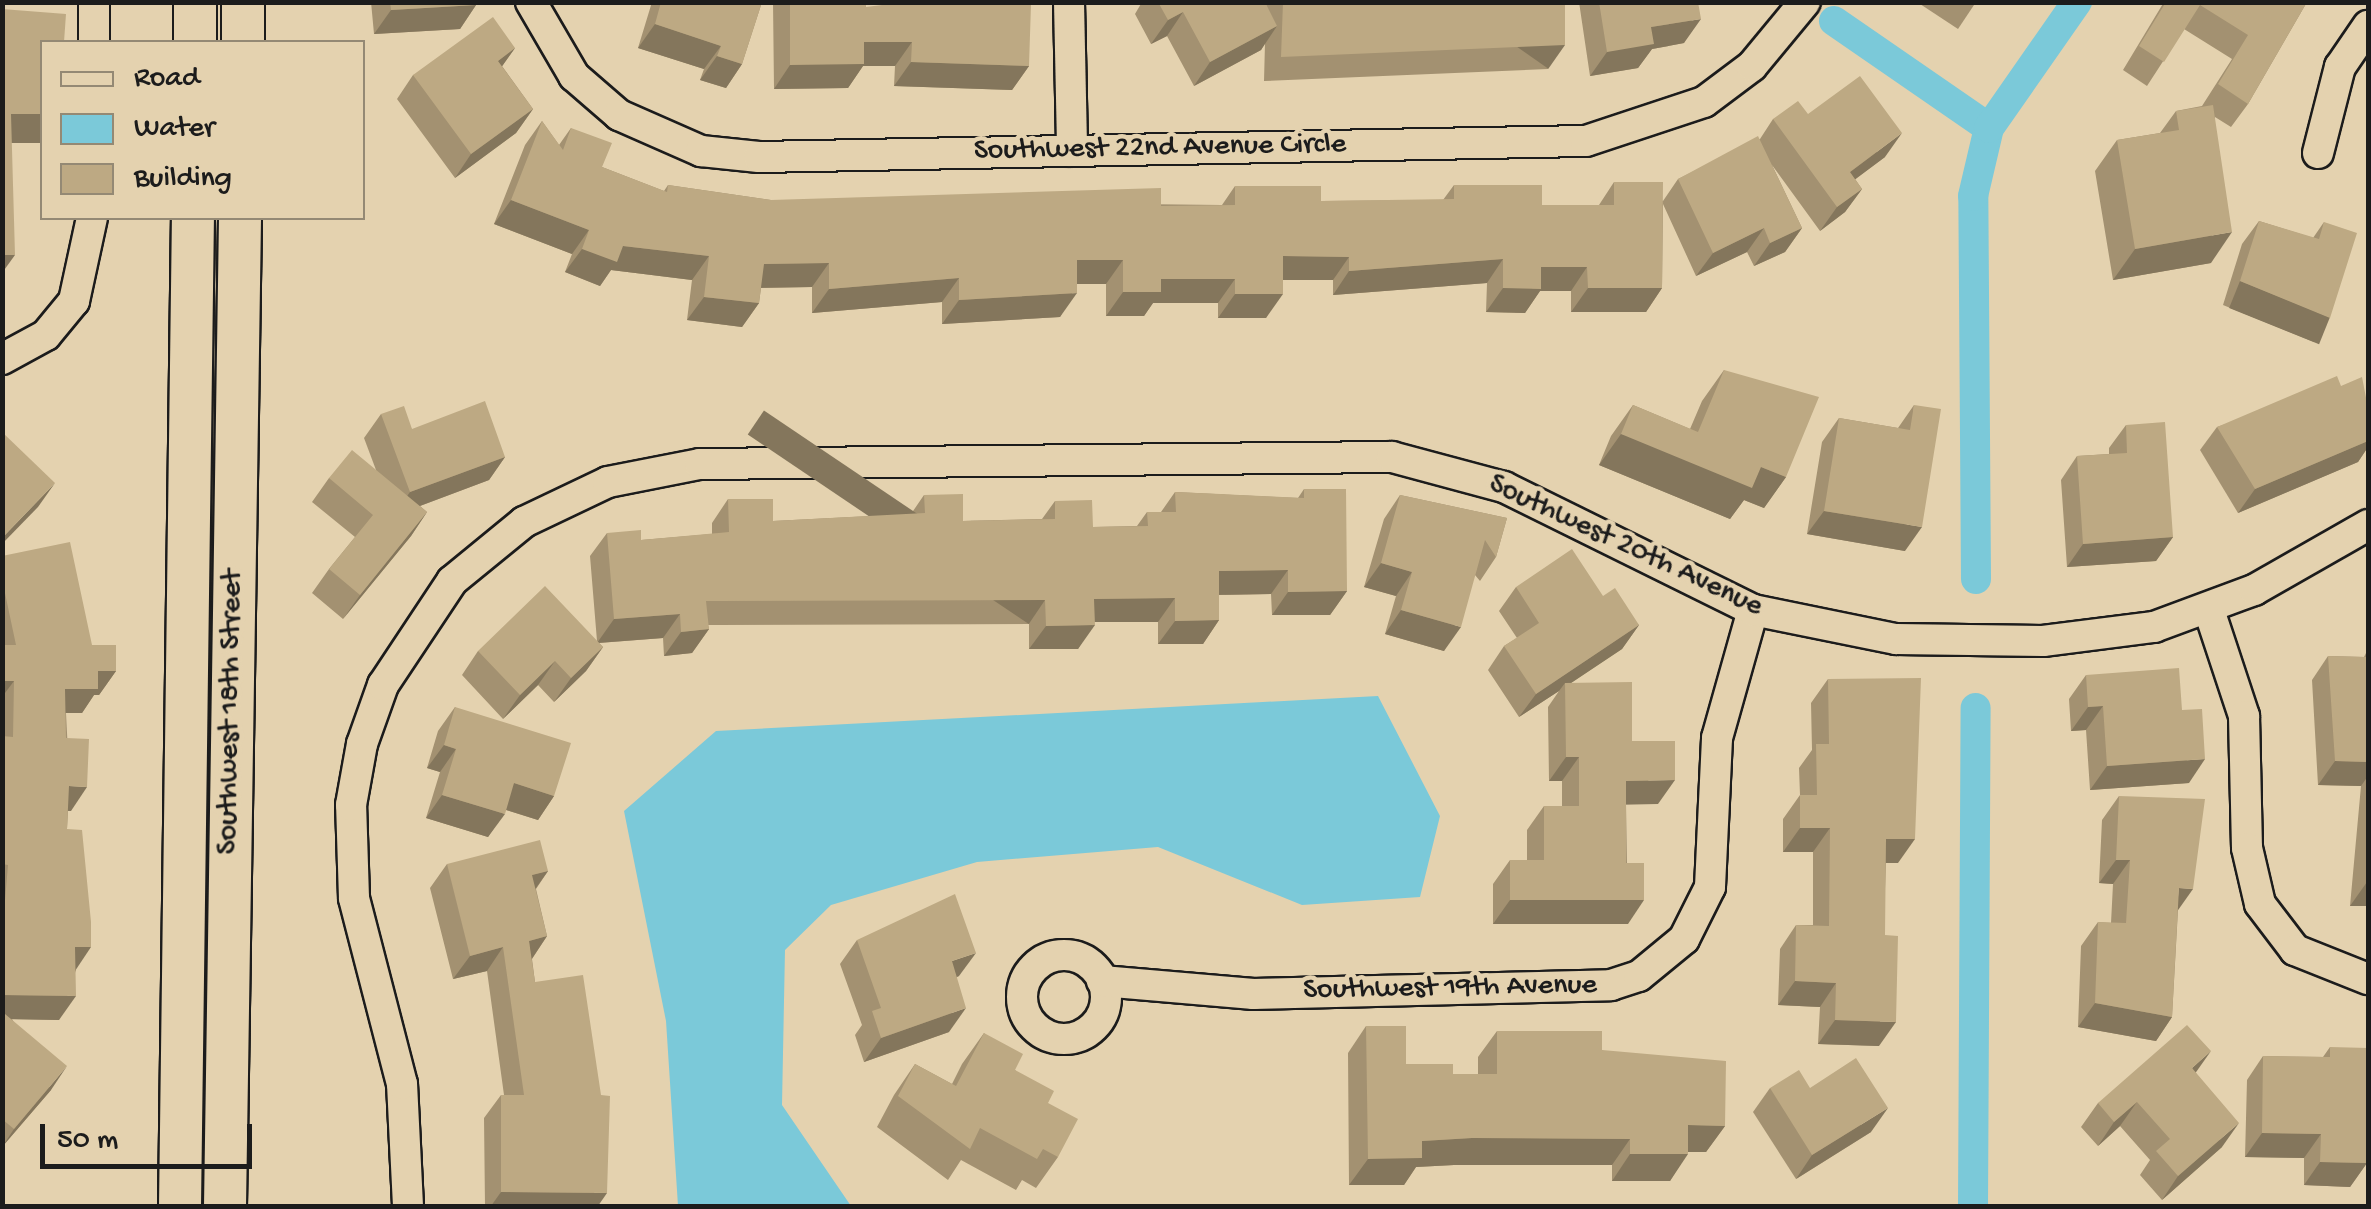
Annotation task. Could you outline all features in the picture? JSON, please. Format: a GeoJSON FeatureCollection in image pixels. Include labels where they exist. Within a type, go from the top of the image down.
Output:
{"type":"FeatureCollection","features":[{"type":"Feature","properties":{"kind":"main road"},"geometry":{"type":"LineString","coordinates":[[195,2],[195,40]]}},
{"type":"Feature","properties":{"kind":"main road"},"geometry":{"type":"LineString","coordinates":[[243,40],[244,2]]}},
{"type":"Feature","properties":{"kind":"main road","name":"Southwest 18th Street"},"geometry":{"type":"LineString","coordinates":[[180,1206],[193,220]]}},
{"type":"Feature","properties":{"kind":"main road","name":"Southwest 18th Street"},"geometry":{"type":"LineString","coordinates":[[224,1206],[240,220]]}},
{"type":"Feature","properties":{"kind":"street"},"geometry":{"type":"LineString","coordinates":[[94,2],[94,40]]}},
{"type":"Feature","properties":{"kind":"street","name":"Southwest 22nd Avenue Circle"},"geometry":{"type":"LineString","coordinates":[[531,2],[556,52],[596,97],[644,131],[701,151],[1072,151],[1618,136],[1731,84],[1805,2]]}},
{"type":"Feature","properties":{"kind":"street"},"geometry":{"type":"LineString","coordinates":[[1069,2],[1072,151]]}},
{"type":"Feature","properties":{"kind":"street"},"geometry":{"type":"LineString","coordinates":[[2318,153],[2340,67],[2368,26]]}},
{"type":"Feature","properties":{"kind":"street"},"geometry":{"type":"LineString","coordinates":[[2,358],[46,335],[74,301],[92,220]]}},
{"type":"Feature","properties":{"kind":"street","name":"Southwest 20th Avenue"},"geometry":{"type":"LineString","coordinates":[[408,1206],[402,1084],[358,914],[350,836],[372,714],[413,630],[498,540],[608,482],[700,464],[1392,457],[1504,487],[1753,610],[1896,639],[2043,641],[2209,610],[2368,525]]}},
{"type":"Feature","properties":{"kind":"street","name":"Southwest 19th Avenue"},"geometry":{"type":"LineString","coordinates":[[1102,981],[1253,994],[1611,985],[1684,940],[1710,887],[1717,738],[1753,610]]}},
{"type":"Feature","properties":{"kind":"street"},"geometry":{"type":"LineString","coordinates":[[2209,610],[2244,716],[2249,862],[2260,904],[2295,950],[2368,978]]}},
{"type":"Feature","properties":{"kind":"water"},"geometry":{"type":"Polygon","coordinates":[[[1378,696],[1440,816],[1420,897],[1302,905],[1158,847],[977,862],[831,905],[785,950],[782,1105],[851,1206],[678,1206],[666,1021],[624,811],[716,731],[1378,696]]]}},
{"type":"Feature","properties":{"kind":"building"},"geometry":{"type":"Polygon","coordinates":[[[390,2],[476,2],[476,5],[391,10],[390,2]]]}},
{"type":"Feature","properties":{"kind":"building"},"geometry":{"type":"Polygon","coordinates":[[[661,2],[762,2],[742,64],[717,56],[721,46],[655,24],[661,2]]]}},
{"type":"Feature","properties":{"kind":"building"},"geometry":{"type":"Polygon","coordinates":[[[790,2],[865,2],[866,7],[906,2],[1031,4],[1029,66],[911,62],[912,42],[864,42],[864,64],[790,65],[790,2]]]}},
{"type":"Feature","properties":{"kind":"building"},"geometry":{"type":"Polygon","coordinates":[[[1158,2],[1265,2],[1277,26],[1210,62],[1183,12],[1168,20],[1158,2]]]}},
{"type":"Feature","properties":{"kind":"building"},"geometry":{"type":"Polygon","coordinates":[[[1283,2],[1565,2],[1565,45],[1281,57],[1283,2]]]}},
{"type":"Feature","properties":{"kind":"building"},"geometry":{"type":"Polygon","coordinates":[[[1599,2],[1698,2],[1701,19],[1651,27],[1654,44],[1607,52],[1599,2]]]}},
{"type":"Feature","properties":{"kind":"building"},"geometry":{"type":"Polygon","coordinates":[[[2166,2],[2307,2],[2248,104],[2218,84],[2248,35],[2200,5],[2164,62],[2139,46],[2166,2]]]}},
{"type":"Feature","properties":{"kind":"building"},"geometry":{"type":"Polygon","coordinates":[[[2,9],[66,14],[64,40],[40,40],[40,114],[11,114],[15,255],[2,255],[2,9]]]}},
{"type":"Feature","properties":{"kind":"building"},"geometry":{"type":"Polygon","coordinates":[[[493,17],[515,48],[498,61],[533,109],[471,154],[413,75],[493,17]]]}},
{"type":"Feature","properties":{"kind":"building"},"geometry":{"type":"Polygon","coordinates":[[[1860,76],[1902,133],[1850,172],[1862,189],[1837,207],[1773,119],[1798,101],[1808,114],[1860,76]]]}},
{"type":"Feature","properties":{"kind":"building"},"geometry":{"type":"Polygon","coordinates":[[[2213,105],[2232,232],[2135,249],[2117,140],[2179,130],[2176,111],[2213,105]]]}},
{"type":"Feature","properties":{"kind":"building"},"geometry":{"type":"Polygon","coordinates":[[[542,121],[563,150],[571,128],[612,143],[602,167],[667,192],[668,185],[771,200],[1161,188],[1161,206],[1235,205],[1235,186],[1321,186],[1321,201],[1454,199],[1454,185],[1542,185],[1542,205],[1614,205],[1614,182],[1663,182],[1662,288],[1588,288],[1587,267],[1541,267],[1541,289],[1503,288],[1503,259],[1349,271],[1349,257],[1283,256],[1283,294],[1235,294],[1235,279],[1161,279],[1161,292],[1123,292],[1123,260],[1077,260],[1077,293],[959,300],[959,278],[829,289],[829,263],[764,264],[759,303],[704,297],[709,256],[623,246],[617,262],[582,249],[589,230],[511,200],[542,121]]]}},
{"type":"Feature","properties":{"kind":"building"},"geometry":{"type":"Polygon","coordinates":[[[1758,136],[1802,228],[1770,243],[1764,228],[1713,253],[1678,179],[1758,136]]]}},
{"type":"Feature","properties":{"kind":"building"},"geometry":{"type":"Polygon","coordinates":[[[2259,221],[2319,239],[2324,222],[2357,233],[2330,318],[2240,281],[2259,221]]]}},
{"type":"Feature","properties":{"kind":"building"},"geometry":{"type":"Polygon","coordinates":[[[1724,370],[1819,397],[1786,477],[1761,467],[1752,488],[1621,434],[1633,405],[1698,432],[1724,370]]]}},
{"type":"Feature","properties":{"kind":"building"},"geometry":{"type":"Polygon","coordinates":[[[2337,376],[2341,386],[2362,377],[2368,408],[2368,441],[2255,489],[2217,427],[2337,376]]]}},
{"type":"Feature","properties":{"kind":"building"},"geometry":{"type":"Polygon","coordinates":[[[485,401],[505,457],[410,492],[381,414],[404,406],[412,429],[485,401]]]}},
{"type":"Feature","properties":{"kind":"building"},"geometry":{"type":"Polygon","coordinates":[[[1914,405],[1941,409],[1922,527],[1824,511],[1839,418],[1910,430],[1914,405]]]}},
{"type":"Feature","properties":{"kind":"building"},"geometry":{"type":"Polygon","coordinates":[[[2165,422],[2173,537],[2083,544],[2077,456],[2127,453],[2126,425],[2165,422]]]}},
{"type":"Feature","properties":{"kind":"building"},"geometry":{"type":"Polygon","coordinates":[[[2,432],[55,483],[2,538],[2,432]]]}},
{"type":"Feature","properties":{"kind":"building"},"geometry":{"type":"Polygon","coordinates":[[[352,450],[427,512],[360,595],[329,569],[373,515],[329,478],[352,450]]]}},
{"type":"Feature","properties":{"kind":"building"},"geometry":{"type":"Polygon","coordinates":[[[1304,489],[1346,489],[1347,591],[1288,592],[1288,570],[1219,571],[1219,620],[1175,621],[1175,598],[1094,599],[1095,625],[1046,626],[1045,600],[706,601],[709,629],[681,632],[680,614],[614,619],[607,533],[641,530],[641,540],[729,532],[728,499],[773,499],[773,521],[925,513],[924,495],[963,494],[963,521],[1055,519],[1055,501],[1092,500],[1093,527],[1148,526],[1147,512],[1176,512],[1175,492],[1304,498],[1304,489]]]}},
{"type":"Feature","properties":{"kind":"building"},"geometry":{"type":"Polygon","coordinates":[[[1400,495],[1507,518],[1496,557],[1485,540],[1461,627],[1401,610],[1412,572],[1381,563],[1400,495]]]}},
{"type":"Feature","properties":{"kind":"building"},"geometry":{"type":"Polygon","coordinates":[[[70,542],[92,645],[116,645],[116,671],[98,671],[98,689],[65,689],[66,738],[89,739],[87,787],[69,786],[67,829],[82,830],[91,947],[75,947],[76,996],[2,995],[8,865],[2,864],[2,736],[13,737],[14,681],[2,681],[2,645],[16,645],[2,579],[2,556],[70,542]]]}},
{"type":"Feature","properties":{"kind":"building"},"geometry":{"type":"Polygon","coordinates":[[[1572,549],[1603,596],[1615,588],[1639,625],[1536,694],[1504,646],[1539,623],[1516,587],[1572,549]]]}},
{"type":"Feature","properties":{"kind":"building"},"geometry":{"type":"Polygon","coordinates":[[[545,586],[603,647],[571,678],[555,661],[520,695],[478,651],[545,586]]]}},
{"type":"Feature","properties":{"kind":"building"},"geometry":{"type":"Polygon","coordinates":[[[2368,653],[2368,762],[2335,761],[2328,656],[2366,657],[2368,653]]]}},
{"type":"Feature","properties":{"kind":"building"},"geometry":{"type":"Polygon","coordinates":[[[2179,668],[2182,710],[2202,709],[2205,759],[2107,766],[2103,706],[2088,707],[2086,675],[2179,668]]]}},
{"type":"Feature","properties":{"kind":"building"},"geometry":{"type":"Polygon","coordinates":[[[1921,678],[1915,839],[1886,839],[1885,935],[1898,936],[1896,1022],[1835,1020],[1836,983],[1795,981],[1796,925],[1829,926],[1830,828],[1800,828],[1800,795],[1817,795],[1816,744],[1829,744],[1828,679],[1921,678]]]}},
{"type":"Feature","properties":{"kind":"building"},"geometry":{"type":"Polygon","coordinates":[[[1632,682],[1632,741],[1675,741],[1675,780],[1626,781],[1626,863],[1644,863],[1644,900],[1510,900],[1510,860],[1544,860],[1544,806],[1579,806],[1579,757],[1566,757],[1565,683],[1632,682]]]}},
{"type":"Feature","properties":{"kind":"building"},"geometry":{"type":"Polygon","coordinates":[[[455,707],[571,743],[554,796],[514,783],[505,814],[442,795],[456,749],[444,745],[455,707]]]}},
{"type":"Feature","properties":{"kind":"building"},"geometry":{"type":"Polygon","coordinates":[[[2119,796],[2205,799],[2193,889],[2179,888],[2172,1017],[2095,1003],[2098,922],[2126,923],[2130,860],[2116,860],[2119,796]]]}},
{"type":"Feature","properties":{"kind":"building"},"geometry":{"type":"Polygon","coordinates":[[[540,840],[548,871],[532,875],[547,936],[529,941],[535,982],[583,975],[601,1095],[610,1096],[607,1193],[501,1192],[501,1095],[524,1095],[503,947],[470,956],[447,864],[540,840]]]}},
{"type":"Feature","properties":{"kind":"building"},"geometry":{"type":"Polygon","coordinates":[[[955,894],[976,953],[952,961],[966,1008],[881,1038],[872,1011],[881,1008],[857,940],[955,894]]]}},
{"type":"Feature","properties":{"kind":"building"},"geometry":{"type":"Polygon","coordinates":[[[5,1014],[67,1066],[14,1129],[2,1119],[5,1014]]]}},
{"type":"Feature","properties":{"kind":"building"},"geometry":{"type":"Polygon","coordinates":[[[2187,1025],[2211,1051],[2192,1068],[2239,1123],[2178,1176],[2156,1151],[2170,1139],[2137,1102],[2114,1122],[2098,1103],[2187,1025]]]}},
{"type":"Feature","properties":{"kind":"building"},"geometry":{"type":"Polygon","coordinates":[[[1366,1026],[1406,1026],[1406,1064],[1453,1064],[1453,1074],[1497,1074],[1497,1031],[1602,1031],[1602,1050],[1726,1061],[1725,1126],[1688,1125],[1688,1154],[1630,1154],[1630,1139],[1472,1138],[1422,1141],[1422,1158],[1368,1159],[1366,1026]]]}},
{"type":"Feature","properties":{"kind":"building"},"geometry":{"type":"Polygon","coordinates":[[[984,1033],[1023,1054],[1015,1070],[1054,1091],[1048,1103],[1078,1119],[1058,1157],[1043,1149],[1037,1159],[980,1128],[970,1149],[898,1096],[915,1064],[956,1086],[984,1033]]]}},
{"type":"Feature","properties":{"kind":"building"},"geometry":{"type":"Polygon","coordinates":[[[2330,1047],[2368,1048],[2367,1163],[2320,1162],[2321,1134],[2262,1133],[2263,1056],[2330,1057],[2330,1047]]]}},
{"type":"Feature","properties":{"kind":"building"},"geometry":{"type":"Polygon","coordinates":[[[1856,1058],[1888,1108],[1812,1155],[1770,1088],[1799,1070],[1810,1088],[1856,1058]]]}},
{"type":"Feature","properties":{"kind":"waterway"},"geometry":{"type":"LineString","coordinates":[[1976,579],[1973,196],[1989,128],[2077,2]]}},
{"type":"Feature","properties":{"kind":"waterway"},"geometry":{"type":"LineString","coordinates":[[1834,21],[1989,128]]}},
{"type":"Feature","properties":{"kind":"waterway"},"geometry":{"type":"LineString","coordinates":[[1973,1206],[1976,708]]}}]}
